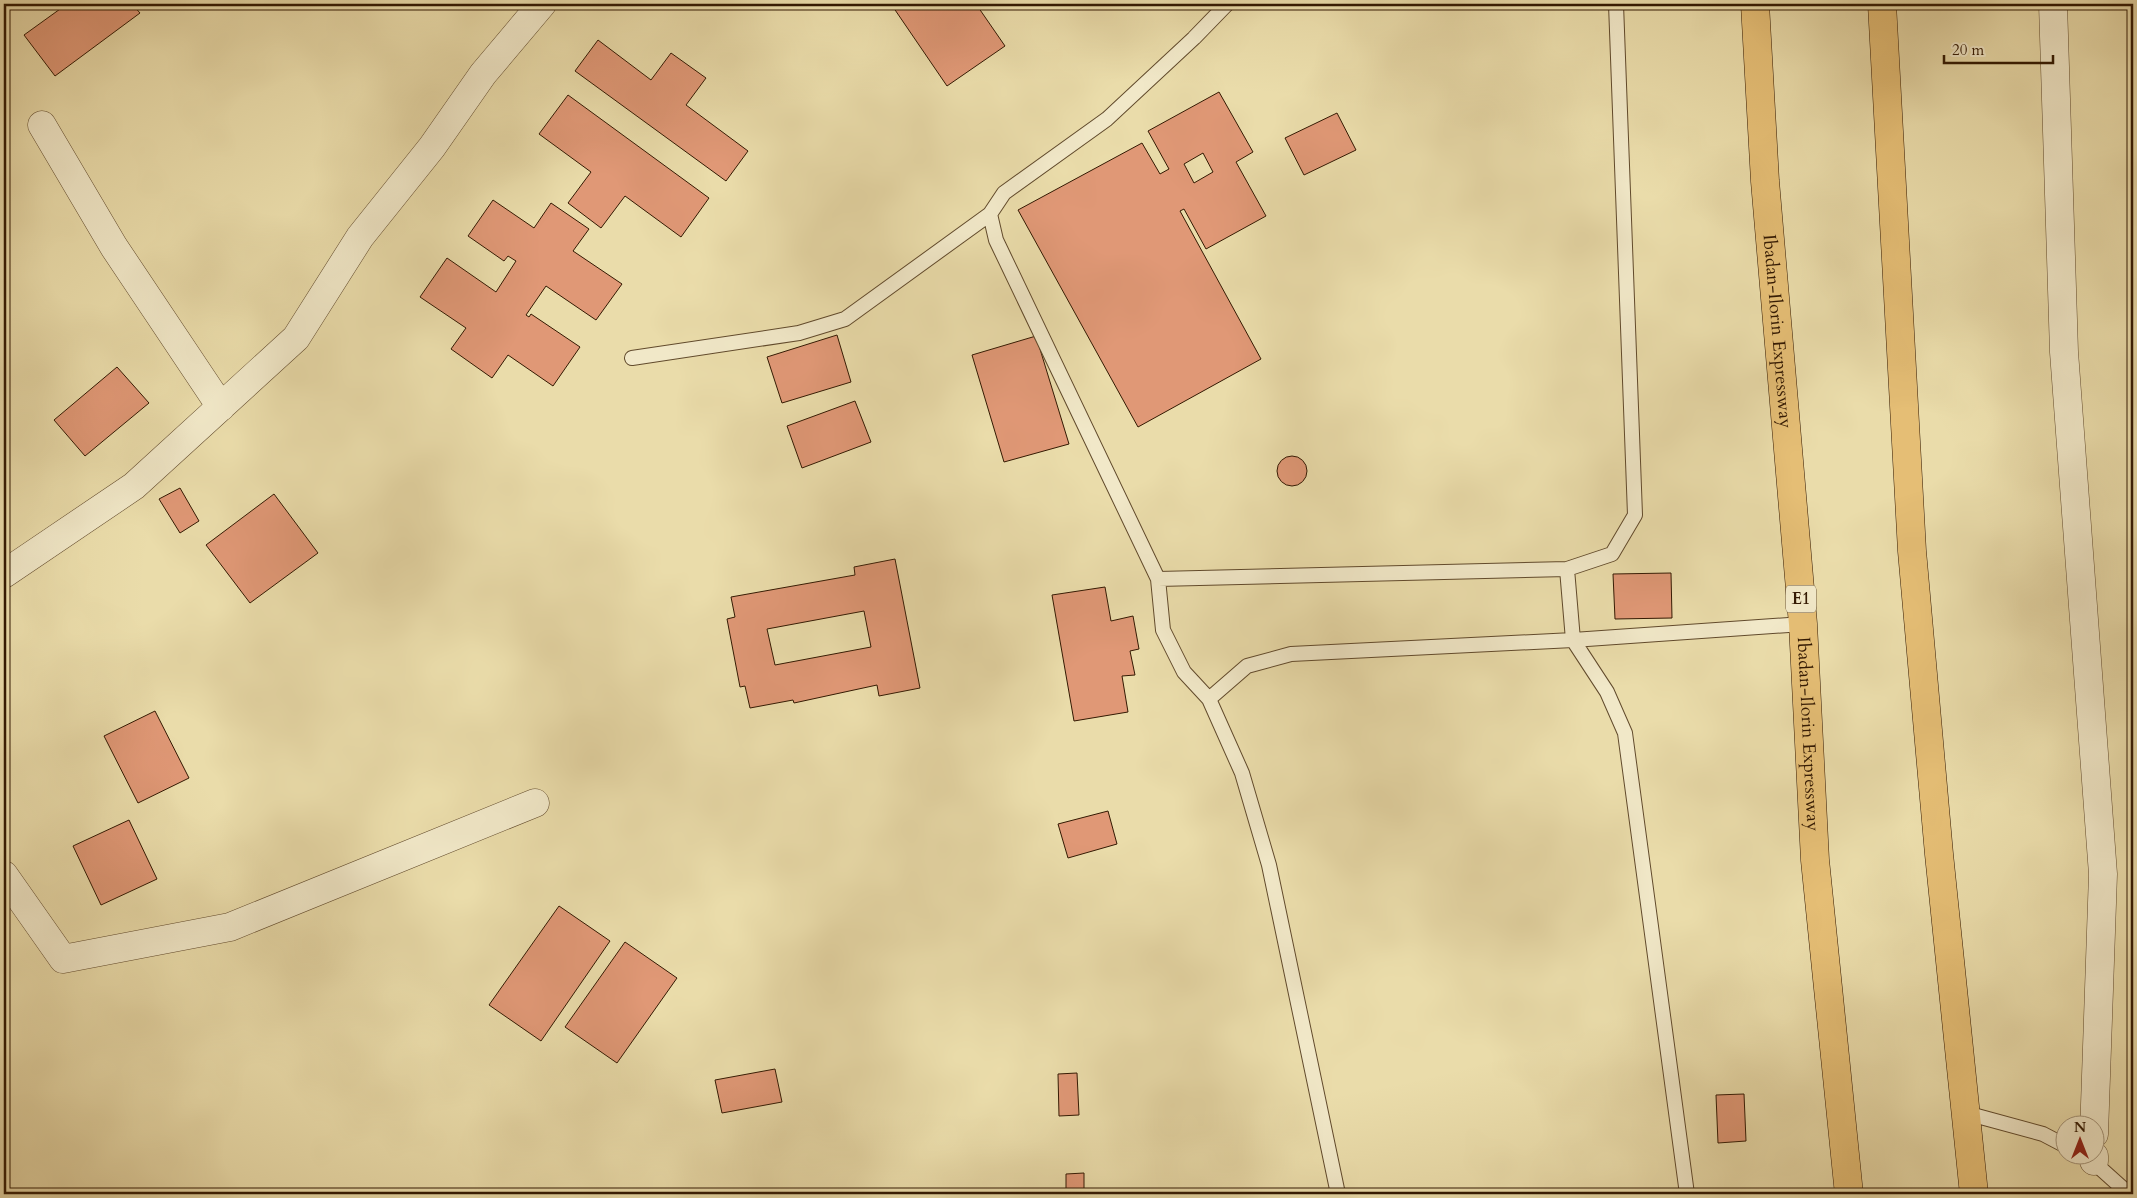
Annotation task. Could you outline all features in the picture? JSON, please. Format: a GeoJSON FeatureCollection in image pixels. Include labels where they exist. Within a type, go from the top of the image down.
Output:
{"type":"FeatureCollection","features":[{"type":"Feature","properties":{"kind":"highway","name":"Ibadan-Ilorin Expressway"},"geometry":{"type":"LineString","coordinates":[[1755,4],[1766,191],[1803,624],[1815,860],[1848,1194]]}},
{"type":"Feature","properties":{"kind":"highway"},"geometry":{"type":"LineString","coordinates":[[1882,4],[1912,550],[1939,854],[1974,1194]]}},
{"type":"Feature","properties":{"kind":"street"},"geometry":{"type":"LineString","coordinates":[[4,574],[134,486],[296,338],[360,237],[432,147],[483,74],[542,4]]}},
{"type":"Feature","properties":{"kind":"street"},"geometry":{"type":"LineString","coordinates":[[2053,4],[2064,352],[2103,874],[2095,1116]]}},
{"type":"Feature","properties":{"kind":"street"},"geometry":{"type":"LineString","coordinates":[[42,125],[114,247],[221,407]]}},
{"type":"Feature","properties":{"kind":"street"},"geometry":{"type":"LineString","coordinates":[[4,875],[63,959],[230,927],[535,803]]}},
{"type":"Feature","properties":{"kind":"lane"},"geometry":{"type":"LineString","coordinates":[[632,358],[799,333],[845,319],[990,214],[1004,193],[1107,119],[1194,38],[1227,4]]}},
{"type":"Feature","properties":{"kind":"lane"},"geometry":{"type":"LineString","coordinates":[[1158,579],[1567,569],[1612,554],[1635,515],[1616,4]]}},
{"type":"Feature","properties":{"kind":"lane"},"geometry":{"type":"LineString","coordinates":[[990,214],[996,240],[1158,579],[1163,630],[1184,672],[1209,698],[1242,773],[1269,865],[1338,1194]]}},
{"type":"Feature","properties":{"kind":"lane"},"geometry":{"type":"LineString","coordinates":[[1567,569],[1573,640],[1608,692],[1625,733],[1687,1194]]}},
{"type":"Feature","properties":{"kind":"lane"},"geometry":{"type":"LineString","coordinates":[[1209,698],[1247,666],[1291,654],[1573,640],[1803,624]]}},
{"type":"Feature","properties":{"kind":"lane"},"geometry":{"type":"LineString","coordinates":[[1966,1113],[2043,1134],[2054,1140]]}},
{"type":"Feature","properties":{"kind":"lane"},"geometry":{"type":"LineString","coordinates":[[2099,1166],[2129,1194]]}},
{"type":"Feature","properties":{"kind":"building"},"geometry":{"type":"Polygon","coordinates":[[[67,4],[132,4],[140,13],[55,76],[24,35],[67,4]]]}},
{"type":"Feature","properties":{"kind":"building"},"geometry":{"type":"Polygon","coordinates":[[[891,4],[976,4],[1005,46],[947,86],[891,4]]]}},
{"type":"Feature","properties":{"kind":"building"},"geometry":{"type":"Polygon","coordinates":[[[598,40],[651,80],[671,53],[706,78],[686,105],[748,151],[726,181],[575,71],[598,40]]]}},
{"type":"Feature","properties":{"kind":"building"},"geometry":{"type":"Polygon","coordinates":[[[1219,92],[1253,152],[1236,162],[1266,216],[1206,249],[1184,209],[1180,211],[1261,359],[1138,427],[1018,210],[1142,143],[1160,174],[1169,169],[1148,131],[1219,92]],[[1203,153],[1184,164],[1194,183],[1213,172],[1203,153]]]}},
{"type":"Feature","properties":{"kind":"building"},"geometry":{"type":"Polygon","coordinates":[[[568,95],[709,198],[681,237],[625,196],[601,228],[568,203],[591,172],[539,134],[568,95]]]}},
{"type":"Feature","properties":{"kind":"building"},"geometry":{"type":"Polygon","coordinates":[[[1337,113],[1356,150],[1304,175],[1285,138],[1337,113]]]}},
{"type":"Feature","properties":{"kind":"building"},"geometry":{"type":"Polygon","coordinates":[[[493,200],[534,228],[551,203],[589,229],[573,251],[622,284],[596,320],[546,286],[526,315],[529,317],[531,314],[580,347],[553,386],[508,355],[492,378],[451,349],[466,328],[420,297],[447,258],[496,292],[516,261],[508,256],[504,261],[468,236],[493,200]]]}},
{"type":"Feature","properties":{"kind":"building"},"geometry":{"type":"Polygon","coordinates":[[[837,335],[851,382],[782,403],[767,357],[837,335]]]}},
{"type":"Feature","properties":{"kind":"building"},"geometry":{"type":"Polygon","coordinates":[[[1036,336],[1069,444],[1004,462],[972,355],[1036,336]]]}},
{"type":"Feature","properties":{"kind":"building"},"geometry":{"type":"Polygon","coordinates":[[[117,367],[149,403],[85,456],[54,420],[117,367]]]}},
{"type":"Feature","properties":{"kind":"building"},"geometry":{"type":"Polygon","coordinates":[[[855,401],[871,442],[802,468],[787,426],[855,401]]]}},
{"type":"Feature","properties":{"kind":"building"},"geometry":{"type":"Polygon","coordinates":[[[1292,456],[1302,461],[1307,471],[1302,481],[1292,486],[1282,481],[1277,471],[1282,461],[1292,456]]]}},
{"type":"Feature","properties":{"kind":"building"},"geometry":{"type":"Polygon","coordinates":[[[180,488],[199,521],[180,533],[159,499],[180,488]]]}},
{"type":"Feature","properties":{"kind":"building"},"geometry":{"type":"Polygon","coordinates":[[[274,494],[318,553],[250,603],[206,545],[274,494]]]}},
{"type":"Feature","properties":{"kind":"building"},"geometry":{"type":"Polygon","coordinates":[[[895,559],[920,688],[879,696],[877,685],[794,703],[793,700],[750,708],[745,686],[740,687],[727,619],[735,617],[731,597],[855,575],[854,567],[895,559]],[[864,611],[767,629],[775,665],[871,647],[864,611]]]}},
{"type":"Feature","properties":{"kind":"building"},"geometry":{"type":"Polygon","coordinates":[[[1671,573],[1672,618],[1615,619],[1613,574],[1671,573]]]}},
{"type":"Feature","properties":{"kind":"building"},"geometry":{"type":"Polygon","coordinates":[[[1105,587],[1111,621],[1133,616],[1139,649],[1130,651],[1135,675],[1122,676],[1128,712],[1074,721],[1052,595],[1105,587]]]}},
{"type":"Feature","properties":{"kind":"building"},"geometry":{"type":"Polygon","coordinates":[[[155,711],[189,778],[138,803],[104,736],[155,711]]]}},
{"type":"Feature","properties":{"kind":"building"},"geometry":{"type":"Polygon","coordinates":[[[1108,811],[1117,844],[1068,858],[1058,824],[1108,811]]]}},
{"type":"Feature","properties":{"kind":"building"},"geometry":{"type":"Polygon","coordinates":[[[129,820],[157,879],[101,905],[73,846],[129,820]]]}},
{"type":"Feature","properties":{"kind":"building"},"geometry":{"type":"Polygon","coordinates":[[[559,906],[610,941],[541,1041],[489,1005],[559,906]]]}},
{"type":"Feature","properties":{"kind":"building"},"geometry":{"type":"Polygon","coordinates":[[[625,942],[677,978],[617,1063],[565,1027],[625,942]]]}},
{"type":"Feature","properties":{"kind":"building"},"geometry":{"type":"Polygon","coordinates":[[[775,1069],[782,1102],[722,1113],[715,1080],[775,1069]]]}},
{"type":"Feature","properties":{"kind":"building"},"geometry":{"type":"Polygon","coordinates":[[[1077,1073],[1079,1115],[1059,1116],[1058,1074],[1077,1073]]]}},
{"type":"Feature","properties":{"kind":"building"},"geometry":{"type":"Polygon","coordinates":[[[1744,1094],[1746,1141],[1718,1143],[1716,1095],[1744,1094]]]}},
{"type":"Feature","properties":{"kind":"building"},"geometry":{"type":"Polygon","coordinates":[[[1084,1173],[1084,1194],[1066,1194],[1066,1174],[1084,1173]]]}}]}
